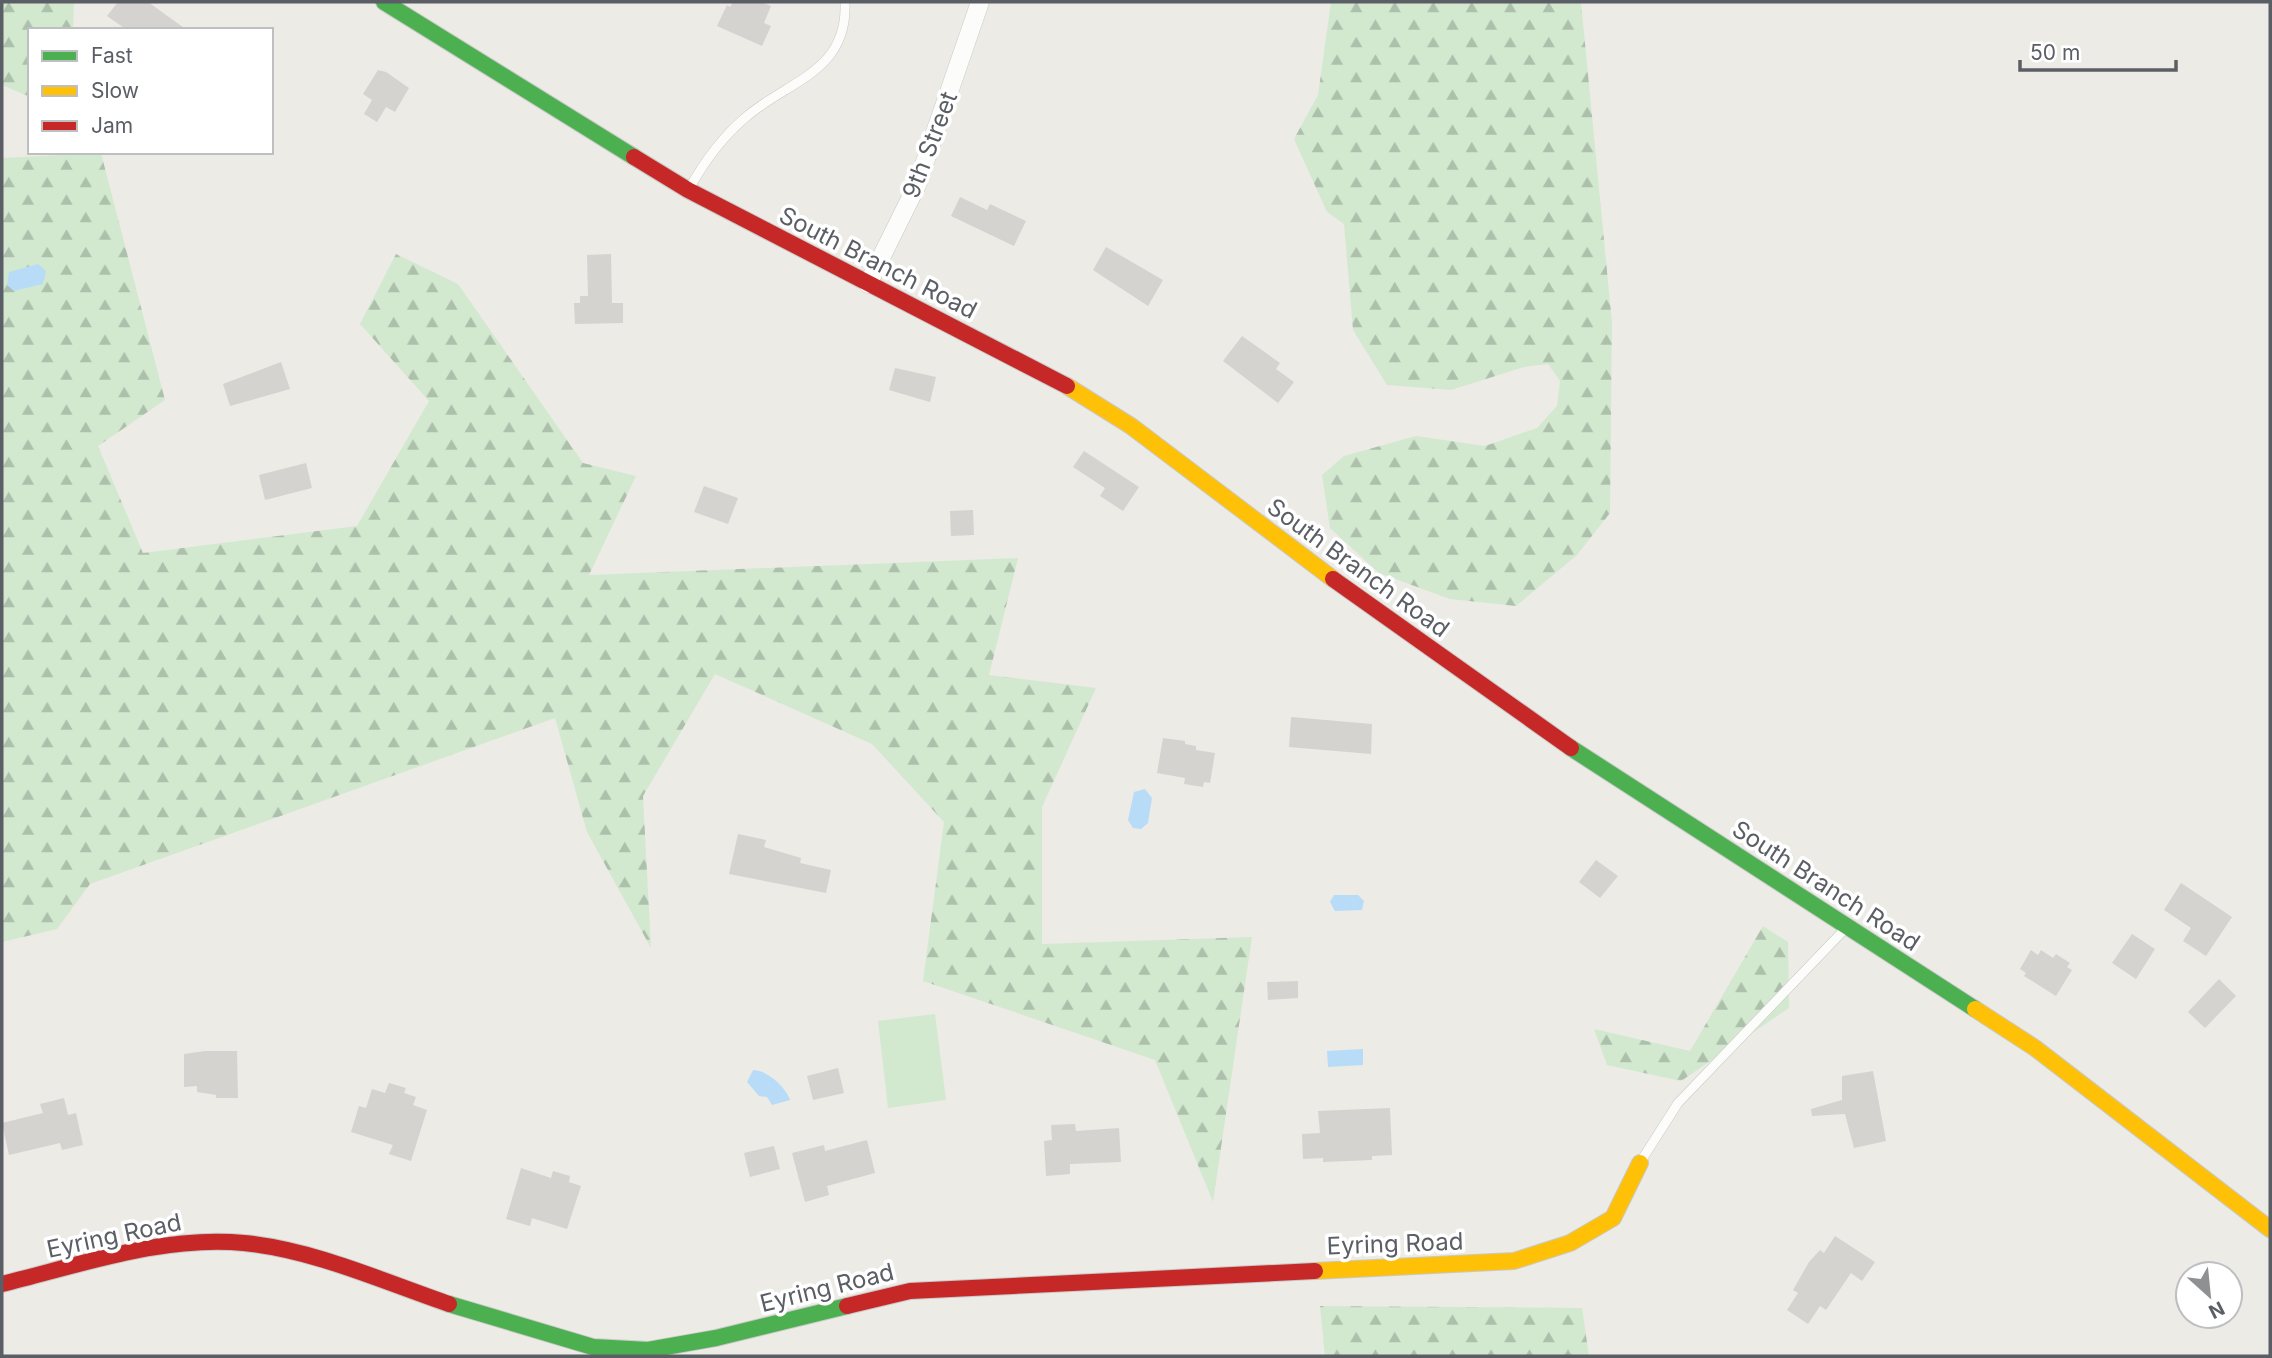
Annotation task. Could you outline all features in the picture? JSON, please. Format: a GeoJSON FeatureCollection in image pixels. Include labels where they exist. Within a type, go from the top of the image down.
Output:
{"type":"FeatureCollection","features":[{"type":"Feature","properties":{"kind":"street","name":"South Branch Road"},"geometry":{"type":"LineString","coordinates":[[384,2],[688,190],[1028,364],[1090,399],[1161,448],[1473,681],[2045,1055],[2270,1229]]}},
{"type":"Feature","properties":{"kind":"street","name":"9th Street"},"geometry":{"type":"LineString","coordinates":[[869,284],[917,186],[980,2]]}},
{"type":"Feature","properties":{"kind":"street","name":"Eyring Road"},"geometry":{"type":"LineString","coordinates":[[2,1284],[146,1249],[201,1242],[244,1243],[305,1254],[491,1318],[593,1347],[648,1350],[716,1338],[910,1291],[1514,1261],[1570,1243],[1613,1218],[1640,1163]]}},
{"type":"Feature","properties":{"kind":"lane"},"geometry":{"type":"LineString","coordinates":[[688,190],[714,150],[746,116],[811,76],[823,64],[839,39],[845,2]]}},
{"type":"Feature","properties":{"kind":"lane"},"geometry":{"type":"LineString","coordinates":[[1640,1163],[1678,1103],[1847,926]]}},
{"type":"Feature","properties":{"kind":"green space"},"geometry":{"type":"Polygon","coordinates":[[[2,2],[74,2],[73,28],[28,28],[28,96],[2,85],[2,2]]]}},
{"type":"Feature","properties":{"kind":"green space"},"geometry":{"type":"Polygon","coordinates":[[[1331,2],[1581,2],[1612,323],[1610,513],[1577,555],[1516,606],[1450,599],[1379,573],[1330,528],[1322,475],[1344,456],[1416,436],[1485,446],[1537,428],[1557,406],[1560,381],[1548,364],[1524,367],[1451,390],[1387,385],[1353,330],[1344,224],[1327,212],[1294,139],[1318,95],[1331,2]]]}},
{"type":"Feature","properties":{"kind":"green space"},"geometry":{"type":"Polygon","coordinates":[[[101,154],[165,400],[98,446],[143,553],[357,526],[429,401],[360,324],[396,254],[458,284],[583,463],[636,476],[589,575],[1018,558],[989,675],[1096,688],[1042,807],[1042,944],[1252,937],[1213,1202],[1155,1060],[923,981],[944,822],[872,744],[715,674],[643,796],[651,948],[587,832],[555,718],[90,884],[57,929],[2,942],[2,158],[101,154]]]}},
{"type":"Feature","properties":{"kind":"green space"},"geometry":{"type":"Polygon","coordinates":[[[1763,926],[1788,942],[1789,1008],[1681,1081],[1607,1065],[1594,1029],[1690,1051],[1763,926]]]}},
{"type":"Feature","properties":{"kind":"green space"},"geometry":{"type":"Polygon","coordinates":[[[935,1014],[946,1100],[888,1108],[878,1021],[935,1014]]]}},
{"type":"Feature","properties":{"kind":"green space"},"geometry":{"type":"Polygon","coordinates":[[[1320,1306],[1582,1308],[1589,1356],[1325,1356],[1320,1306]]]}},
{"type":"Feature","properties":{"kind":"water"},"geometry":{"type":"Polygon","coordinates":[[[38,264],[46,271],[43,284],[14,291],[7,285],[9,272],[38,264]]]}},
{"type":"Feature","properties":{"kind":"water"},"geometry":{"type":"Polygon","coordinates":[[[1145,789],[1152,798],[1148,823],[1141,829],[1133,828],[1128,820],[1134,792],[1145,789]]]}},
{"type":"Feature","properties":{"kind":"water"},"geometry":{"type":"Polygon","coordinates":[[[1334,895],[1358,895],[1364,901],[1362,910],[1335,911],[1330,902],[1334,895]]]}},
{"type":"Feature","properties":{"kind":"water"},"geometry":{"type":"Polygon","coordinates":[[[1363,1049],[1363,1065],[1328,1067],[1327,1051],[1363,1049]]]}},
{"type":"Feature","properties":{"kind":"water"},"geometry":{"type":"Polygon","coordinates":[[[753,1070],[775,1080],[790,1100],[772,1105],[767,1097],[759,1096],[747,1082],[753,1070]]]}},
{"type":"Feature","properties":{"kind":"building"},"geometry":{"type":"Polygon","coordinates":[[[118,2],[148,2],[184,28],[124,28],[107,16],[118,2]]]}},
{"type":"Feature","properties":{"kind":"building"},"geometry":{"type":"Polygon","coordinates":[[[733,2],[761,2],[771,6],[764,23],[771,26],[762,46],[717,26],[727,5],[730,7],[733,2]]]}},
{"type":"Feature","properties":{"kind":"building"},"geometry":{"type":"Polygon","coordinates":[[[378,70],[386,72],[409,88],[395,112],[386,107],[377,122],[364,114],[372,100],[363,94],[378,70]]]}},
{"type":"Feature","properties":{"kind":"building"},"geometry":{"type":"Polygon","coordinates":[[[960,197],[987,210],[990,204],[1026,221],[1014,246],[951,216],[960,197]]]}},
{"type":"Feature","properties":{"kind":"building"},"geometry":{"type":"Polygon","coordinates":[[[1106,247],[1163,280],[1148,306],[1093,270],[1106,247]]]}},
{"type":"Feature","properties":{"kind":"building"},"geometry":{"type":"Polygon","coordinates":[[[611,254],[612,303],[623,303],[623,323],[575,324],[574,303],[580,303],[580,296],[588,296],[587,255],[611,254]]]}},
{"type":"Feature","properties":{"kind":"building"},"geometry":{"type":"Polygon","coordinates":[[[1242,336],[1280,363],[1276,369],[1294,382],[1278,403],[1223,361],[1242,336]]]}},
{"type":"Feature","properties":{"kind":"building"},"geometry":{"type":"Polygon","coordinates":[[[281,362],[290,389],[230,406],[223,384],[281,362]]]}},
{"type":"Feature","properties":{"kind":"building"},"geometry":{"type":"Polygon","coordinates":[[[895,368],[936,377],[930,402],[889,390],[895,368]]]}},
{"type":"Feature","properties":{"kind":"building"},"geometry":{"type":"Polygon","coordinates":[[[1084,451],[1139,487],[1123,511],[1100,496],[1105,488],[1073,467],[1084,451]]]}},
{"type":"Feature","properties":{"kind":"building"},"geometry":{"type":"Polygon","coordinates":[[[306,463],[312,488],[265,500],[259,475],[306,463]]]}},
{"type":"Feature","properties":{"kind":"building"},"geometry":{"type":"Polygon","coordinates":[[[704,486],[738,498],[728,524],[694,512],[704,486]]]}},
{"type":"Feature","properties":{"kind":"building"},"geometry":{"type":"Polygon","coordinates":[[[973,510],[974,535],[951,536],[950,511],[973,510]]]}},
{"type":"Feature","properties":{"kind":"building"},"geometry":{"type":"Polygon","coordinates":[[[1291,717],[1372,724],[1371,754],[1289,747],[1291,717]]]}},
{"type":"Feature","properties":{"kind":"building"},"geometry":{"type":"Polygon","coordinates":[[[1163,738],[1185,741],[1185,744],[1196,746],[1196,750],[1215,753],[1210,783],[1204,782],[1203,787],[1184,784],[1185,778],[1157,773],[1163,738]]]}},
{"type":"Feature","properties":{"kind":"building"},"geometry":{"type":"Polygon","coordinates":[[[738,834],[766,840],[764,847],[801,858],[800,863],[831,870],[826,893],[729,874],[738,834]]]}},
{"type":"Feature","properties":{"kind":"building"},"geometry":{"type":"Polygon","coordinates":[[[1596,860],[1618,876],[1600,898],[1579,882],[1596,860]]]}},
{"type":"Feature","properties":{"kind":"building"},"geometry":{"type":"Polygon","coordinates":[[[2181,883],[2232,917],[2206,956],[2183,941],[2191,928],[2164,910],[2181,883]]]}},
{"type":"Feature","properties":{"kind":"building"},"geometry":{"type":"Polygon","coordinates":[[[2132,934],[2155,949],[2136,979],[2112,963],[2132,934]]]}},
{"type":"Feature","properties":{"kind":"building"},"geometry":{"type":"Polygon","coordinates":[[[2031,950],[2038,955],[2041,950],[2053,958],[2056,954],[2070,963],[2067,967],[2072,970],[2056,996],[2024,976],[2026,973],[2020,969],[2031,950]]]}},
{"type":"Feature","properties":{"kind":"building"},"geometry":{"type":"Polygon","coordinates":[[[2219,979],[2236,996],[2205,1028],[2188,1012],[2219,979]]]}},
{"type":"Feature","properties":{"kind":"building"},"geometry":{"type":"Polygon","coordinates":[[[1298,981],[1298,998],[1268,1000],[1267,982],[1298,981]]]}},
{"type":"Feature","properties":{"kind":"building"},"geometry":{"type":"Polygon","coordinates":[[[237,1051],[238,1098],[216,1098],[216,1095],[197,1092],[197,1086],[184,1087],[184,1054],[237,1051]]]}},
{"type":"Feature","properties":{"kind":"building"},"geometry":{"type":"Polygon","coordinates":[[[838,1068],[844,1093],[813,1100],[807,1076],[838,1068]]]}},
{"type":"Feature","properties":{"kind":"building"},"geometry":{"type":"Polygon","coordinates":[[[1873,1071],[1886,1141],[1854,1148],[1845,1114],[1812,1116],[1811,1109],[1842,1100],[1842,1076],[1873,1071]]]}},
{"type":"Feature","properties":{"kind":"building"},"geometry":{"type":"Polygon","coordinates":[[[389,1083],[406,1088],[404,1093],[416,1097],[413,1105],[427,1110],[411,1161],[389,1154],[393,1145],[351,1132],[359,1106],[366,1108],[372,1089],[385,1093],[389,1083]]]}},
{"type":"Feature","properties":{"kind":"building"},"geometry":{"type":"Polygon","coordinates":[[[64,1098],[68,1115],[76,1113],[83,1145],[62,1150],[60,1143],[9,1155],[2,1123],[43,1113],[40,1104],[64,1098]]]}},
{"type":"Feature","properties":{"kind":"building"},"geometry":{"type":"Polygon","coordinates":[[[1390,1108],[1392,1155],[1372,1156],[1372,1160],[1323,1162],[1323,1158],[1303,1159],[1302,1134],[1320,1133],[1318,1111],[1390,1108]]]}},
{"type":"Feature","properties":{"kind":"building"},"geometry":{"type":"Polygon","coordinates":[[[1075,1124],[1076,1131],[1119,1128],[1121,1162],[1070,1164],[1070,1174],[1046,1176],[1044,1141],[1052,1140],[1051,1125],[1075,1124]]]}},
{"type":"Feature","properties":{"kind":"building"},"geometry":{"type":"Polygon","coordinates":[[[867,1140],[875,1173],[827,1186],[829,1195],[805,1202],[792,1153],[824,1145],[825,1151],[867,1140]]]}},
{"type":"Feature","properties":{"kind":"building"},"geometry":{"type":"Polygon","coordinates":[[[774,1146],[780,1169],[750,1177],[744,1153],[774,1146]]]}},
{"type":"Feature","properties":{"kind":"building"},"geometry":{"type":"Polygon","coordinates":[[[521,1168],[551,1178],[553,1171],[570,1176],[569,1182],[581,1186],[567,1229],[532,1218],[530,1226],[506,1219],[521,1168]]]}},
{"type":"Feature","properties":{"kind":"building"},"geometry":{"type":"Polygon","coordinates":[[[1835,1236],[1875,1262],[1862,1281],[1851,1273],[1826,1310],[1820,1306],[1808,1324],[1787,1310],[1798,1293],[1793,1290],[1809,1262],[1820,1250],[1824,1253],[1835,1236]]]}},
{"type":"Feature","properties":{"kind":"traffic: fast"},"geometry":{"type":"LineString","coordinates":[[384,2],[634,157]]}},
{"type":"Feature","properties":{"kind":"traffic: fast"},"geometry":{"type":"LineString","coordinates":[[1571,748],[1975,1009]]}},
{"type":"Feature","properties":{"kind":"traffic: fast"},"geometry":{"type":"LineString","coordinates":[[449,1304],[593,1347],[648,1350],[716,1338],[847,1306]]}},
{"type":"Feature","properties":{"kind":"traffic: slow"},"geometry":{"type":"LineString","coordinates":[[1067,386],[1131,426],[1333,579]]}},
{"type":"Feature","properties":{"kind":"traffic: slow"},"geometry":{"type":"LineString","coordinates":[[1975,1009],[2035,1048],[2270,1229]]}},
{"type":"Feature","properties":{"kind":"traffic: slow"},"geometry":{"type":"LineString","coordinates":[[1315,1271],[1514,1261],[1570,1243],[1613,1218],[1640,1163]]}},
{"type":"Feature","properties":{"kind":"traffic: jam"},"geometry":{"type":"LineString","coordinates":[[634,157],[688,190],[1067,386]]}},
{"type":"Feature","properties":{"kind":"traffic: jam"},"geometry":{"type":"LineString","coordinates":[[1333,579],[1571,748]]}},
{"type":"Feature","properties":{"kind":"traffic: jam"},"geometry":{"type":"LineString","coordinates":[[2,1284],[152,1247],[183,1243],[244,1243],[322,1259],[449,1304]]}},
{"type":"Feature","properties":{"kind":"traffic: jam"},"geometry":{"type":"LineString","coordinates":[[847,1306],[910,1291],[1315,1271]]}}]}
